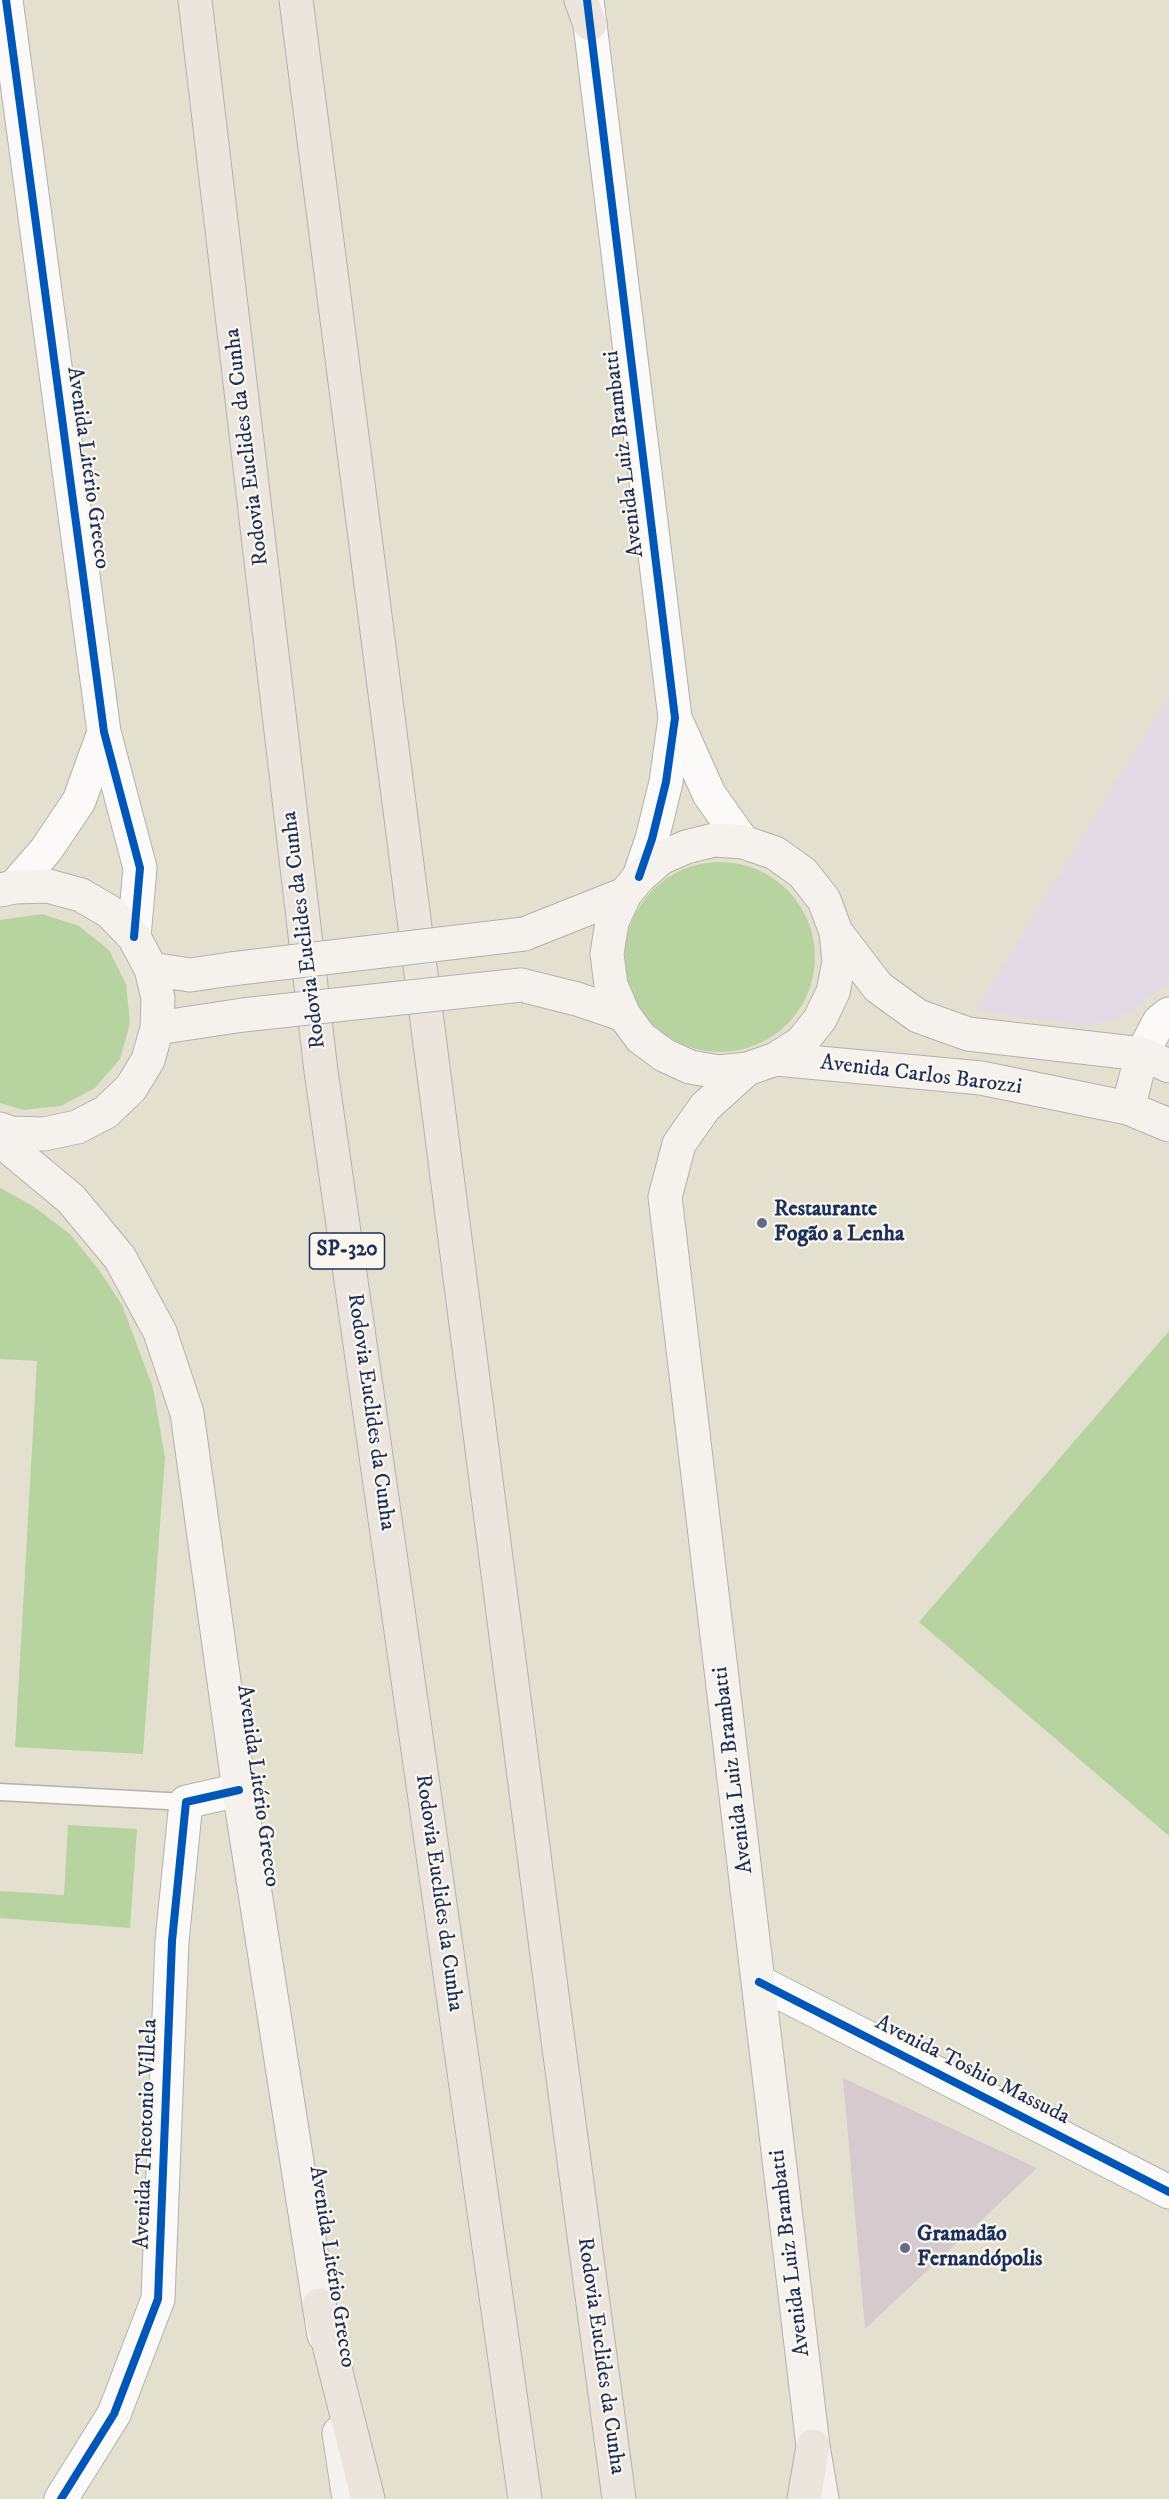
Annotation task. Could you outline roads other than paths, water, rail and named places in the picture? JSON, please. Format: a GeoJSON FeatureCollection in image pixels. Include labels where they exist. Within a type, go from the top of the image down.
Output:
{"type":"FeatureCollection","features":[{"type":"Feature","properties":{"kind":"highway","name":"Rodovia Euclides da Cunha"},"geometry":{"type":"LineString","coordinates":[[195,0],[321,1071],[525,2499]]}},
{"type":"Feature","properties":{"kind":"highway","name":"Rodovia Euclides da Cunha"},"geometry":{"type":"LineString","coordinates":[[296,0],[549,1974],[619,2499]]}},
{"type":"Feature","properties":{"kind":"highway"},"geometry":{"type":"LineString","coordinates":[[319,2305],[368,2499]]}},
{"type":"Feature","properties":{"kind":"highway"},"geometry":{"type":"LineString","coordinates":[[804,2499],[813,2446]]}},
{"type":"Feature","properties":{"kind":"main road"},"geometry":{"type":"LineString","coordinates":[[151,969],[190,975],[524,934],[632,885],[661,858],[686,847],[714,840],[743,842],[776,853],[803,873],[824,900],[836,932],[878,987],[918,1016],[968,1034],[1155,1060],[1128,1108]]}},
{"type":"Feature","properties":{"kind":"main road","name":"Avenida Carlos Barozzi"},"geometry":{"type":"LineString","coordinates":[[632,885],[612,922],[607,954],[611,985],[624,1015],[642,1038],[664,1055],[690,1067],[719,1072],[761,1064],[981,1078],[1128,1108],[1169,1125]]}},
{"type":"Feature","properties":{"kind":"main road"},"geometry":{"type":"LineString","coordinates":[[0,1129],[44,1134],[77,1127],[106,1112],[130,1088],[148,1060],[157,1028],[158,998],[151,969],[134,937],[110,912],[81,895],[48,886],[7,888]]}},
{"type":"Feature","properties":{"kind":"main road","name":"Avenida Luiz Brambatti"},"geometry":{"type":"LineString","coordinates":[[822,2499],[813,2446],[665,1197],[679,1144],[705,1107],[761,1064],[801,1042],[820,1019],[833,992],[838,962],[836,932]]}},
{"type":"Feature","properties":{"kind":"main road"},"geometry":{"type":"LineString","coordinates":[[157,1028],[243,1015],[521,985],[577,999],[624,1015]]}},
{"type":"Feature","properties":{"kind":"main road","name":"Avenida Litério Grecco"},"geometry":{"type":"LineString","coordinates":[[0,1140],[78,1208],[120,1258],[160,1332],[187,1413],[239,1790],[349,2499]]}},
{"type":"Feature","properties":{"kind":"street","name":"Avenida Litério Grecco"},"geometry":{"type":"LineString","coordinates":[[6,0],[104,732],[140,868],[134,937]]}},
{"type":"Feature","properties":{"kind":"street","name":"Avenida Luiz Brambatti"},"geometry":{"type":"LineString","coordinates":[[586,8],[675,718],[666,782],[652,838],[632,885]]}},
{"type":"Feature","properties":{"kind":"street","name":"Avenida Luiz Brambatti"},"geometry":{"type":"LineString","coordinates":[[675,718],[709,794],[743,842]]}},
{"type":"Feature","properties":{"kind":"street","name":"Avenida Litério Grecco"},"geometry":{"type":"LineString","coordinates":[[7,888],[46,850],[79,801],[104,732]]}},
{"type":"Feature","properties":{"kind":"street"},"geometry":{"type":"LineString","coordinates":[[1155,1060],[1159,1022],[1169,1014]]}},
{"type":"Feature","properties":{"kind":"street"},"geometry":{"type":"LineString","coordinates":[[186,1802],[239,1790]]}},
{"type":"Feature","properties":{"kind":"street","name":"Avenida Theotonio Villela"},"geometry":{"type":"LineString","coordinates":[[61,2499],[114,2414],[158,2299],[172,1941],[186,1802]]}},
{"type":"Feature","properties":{"kind":"street","name":"Avenida Toshio Massuda"},"geometry":{"type":"LineString","coordinates":[[759,1982],[1169,2192]]}},
{"type":"Feature","properties":{"kind":"lane"},"geometry":{"type":"LineString","coordinates":[[0,1792],[186,1802]]}},
{"type":"Feature","properties":{"kind":"place","name":"Restaurante Fogão a Lenha"},"geometry":{"type":"Point","coordinates":[762,1223]}},
{"type":"Feature","properties":{"kind":"place","name":"Gramadão Fernandópolis"},"geometry":{"type":"Point","coordinates":[905,2248]}}]}
